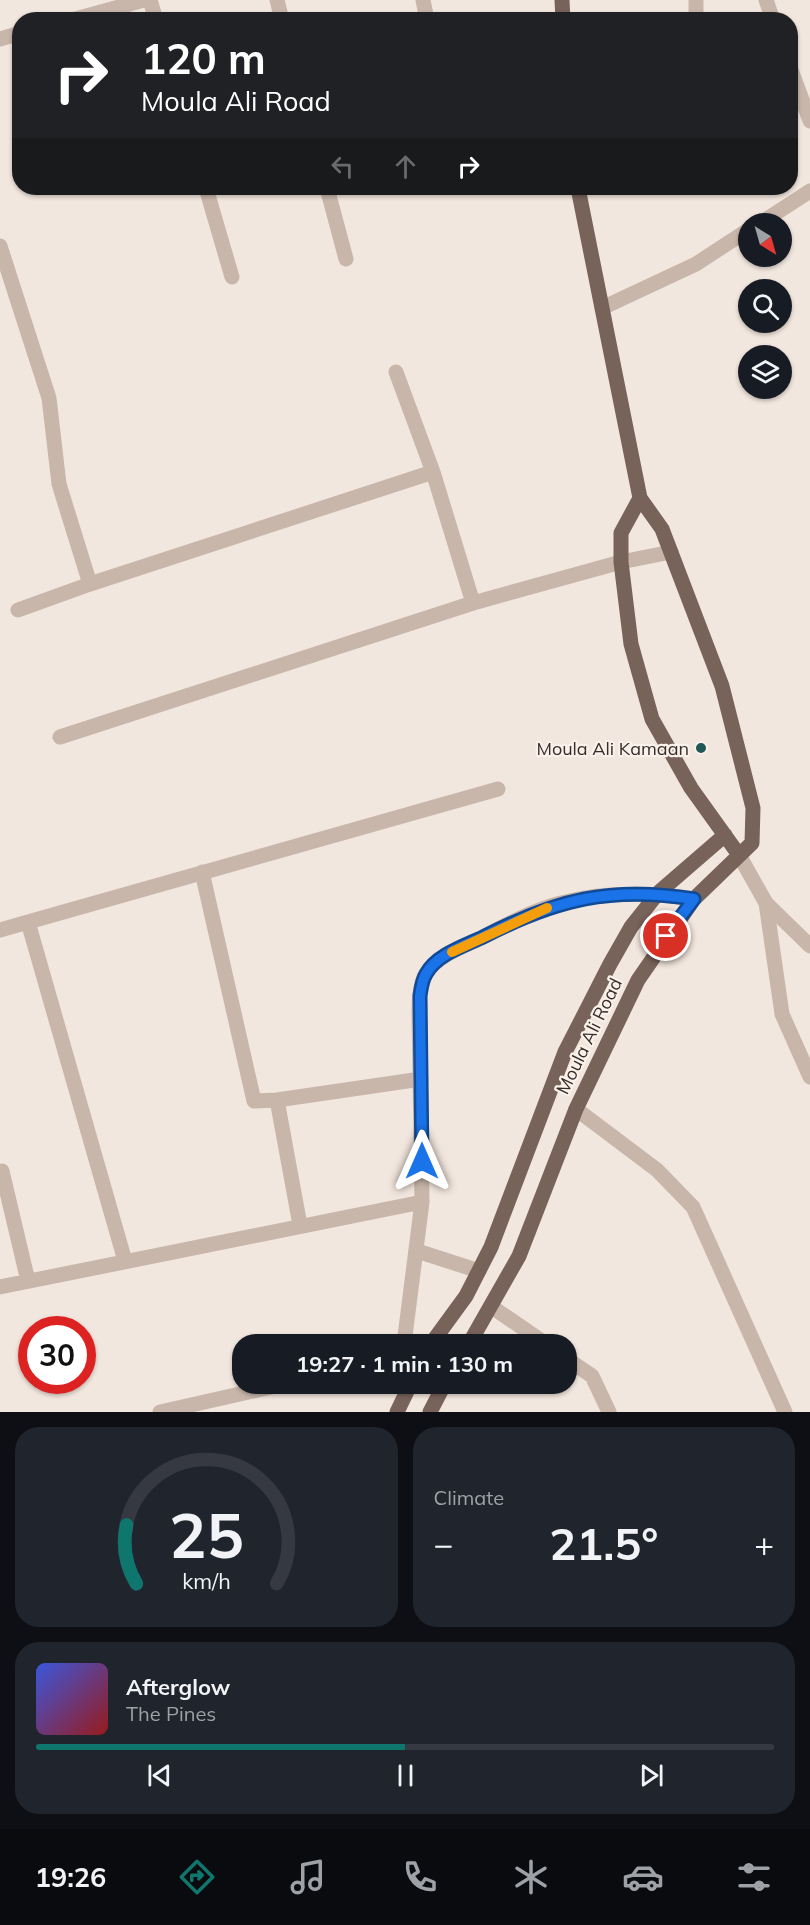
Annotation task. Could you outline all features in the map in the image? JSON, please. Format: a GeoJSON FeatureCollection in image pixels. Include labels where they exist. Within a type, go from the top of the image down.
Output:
{"type":"FeatureCollection","features":[{"type":"Feature","properties":{"kind":"main road"},"geometry":{"type":"LineString","coordinates":[[579,195],[640,498],[621,533],[621,562],[631,645],[652,719],[691,788],[739,855]]}},
{"type":"Feature","properties":{"kind":"main road","name":"Moula Ali Road"},"geometry":{"type":"LineString","coordinates":[[475,1334],[492,1307],[534,1221],[576,1109],[638,981],[666,936],[694,899],[752,843],[753,808],[722,686],[662,529],[640,498]]}},
{"type":"Feature","properties":{"kind":"main road","name":"Moula Ali Road"},"geometry":{"type":"LineString","coordinates":[[438,1334],[466,1296],[479,1271],[506,1213],[565,1052],[587,1004],[631,927],[658,894],[725,836]]}},
{"type":"Feature","properties":{"kind":"main road"},"geometry":{"type":"LineString","coordinates":[[397,1412],[406,1394]]}},
{"type":"Feature","properties":{"kind":"main road"},"geometry":{"type":"LineString","coordinates":[[430,1412],[439,1394]]}},
{"type":"Feature","properties":{"kind":"street"},"geometry":{"type":"LineString","coordinates":[[101,12],[144,0]]}},
{"type":"Feature","properties":{"kind":"street"},"geometry":{"type":"LineString","coordinates":[[798,89],[810,121]]}},
{"type":"Feature","properties":{"kind":"street"},"geometry":{"type":"LineString","coordinates":[[776,213],[810,191]]}},
{"type":"Feature","properties":{"kind":"street"},"geometry":{"type":"LineString","coordinates":[[208,195],[232,277]]}},
{"type":"Feature","properties":{"kind":"street"},"geometry":{"type":"LineString","coordinates":[[329,195],[346,259]]}},
{"type":"Feature","properties":{"kind":"street"},"geometry":{"type":"LineString","coordinates":[[602,308],[696,264],[738,237]]}},
{"type":"Feature","properties":{"kind":"street"},"geometry":{"type":"LineString","coordinates":[[1,255],[49,398],[59,484],[90,584]]}},
{"type":"Feature","properties":{"kind":"street"},"geometry":{"type":"LineString","coordinates":[[396,372],[433,472],[473,603]]}},
{"type":"Feature","properties":{"kind":"street"},"geometry":{"type":"LineString","coordinates":[[18,610],[90,584],[433,472]]}},
{"type":"Feature","properties":{"kind":"street"},"geometry":{"type":"LineString","coordinates":[[60,737],[473,603],[621,562],[671,552]]}},
{"type":"Feature","properties":{"kind":"street"},"geometry":{"type":"LineString","coordinates":[[0,930],[498,789]]}},
{"type":"Feature","properties":{"kind":"street"},"geometry":{"type":"LineString","coordinates":[[739,855],[766,903],[810,946]]}},
{"type":"Feature","properties":{"kind":"street"},"geometry":{"type":"LineString","coordinates":[[202,872],[254,1101],[277,1100],[421,1079]]}},
{"type":"Feature","properties":{"kind":"street"},"geometry":{"type":"LineString","coordinates":[[405,1334],[422,1202],[420,996],[426,973],[442,957],[525,916],[556,904],[586,898],[658,894],[694,899]]}},
{"type":"Feature","properties":{"kind":"street"},"geometry":{"type":"LineString","coordinates":[[766,903],[782,1014],[810,1077]]}},
{"type":"Feature","properties":{"kind":"street"},"geometry":{"type":"LineString","coordinates":[[28,922],[125,1261]]}},
{"type":"Feature","properties":{"kind":"street"},"geometry":{"type":"LineString","coordinates":[[277,1100],[300,1225]]}},
{"type":"Feature","properties":{"kind":"street"},"geometry":{"type":"LineString","coordinates":[[576,1109],[657,1170],[693,1207],[785,1412]]}},
{"type":"Feature","properties":{"kind":"street"},"geometry":{"type":"LineString","coordinates":[[2,1171],[28,1281]]}},
{"type":"Feature","properties":{"kind":"street"},"geometry":{"type":"LineString","coordinates":[[0,1287],[422,1202]]}},
{"type":"Feature","properties":{"kind":"street"},"geometry":{"type":"LineString","coordinates":[[417,1251],[479,1271]]}},
{"type":"Feature","properties":{"kind":"street"},"geometry":{"type":"LineString","coordinates":[[492,1307],[531,1334]]}},
{"type":"Feature","properties":{"kind":"street"},"geometry":{"type":"LineString","coordinates":[[577,1366],[592,1376],[609,1412]]}},
{"type":"Feature","properties":{"kind":"street"},"geometry":{"type":"LineString","coordinates":[[160,1412],[240,1394]]}},
{"type":"Feature","properties":{"kind":"slow traffic"},"geometry":{"type":"LineString","coordinates":[[452,952],[525,916],[547,908]]}},
{"type":"Feature","properties":{"kind":"place","name":"Moula Ali Kamaan"},"geometry":{"type":"Point","coordinates":[701,748]}},
{"type":"Feature","properties":{"kind":"route"},"geometry":{"type":"LineString","coordinates":[[422,1161],[420,996],[426,973],[442,957],[525,916],[556,904],[586,898],[658,894],[694,899],[666,936]]}}]}
